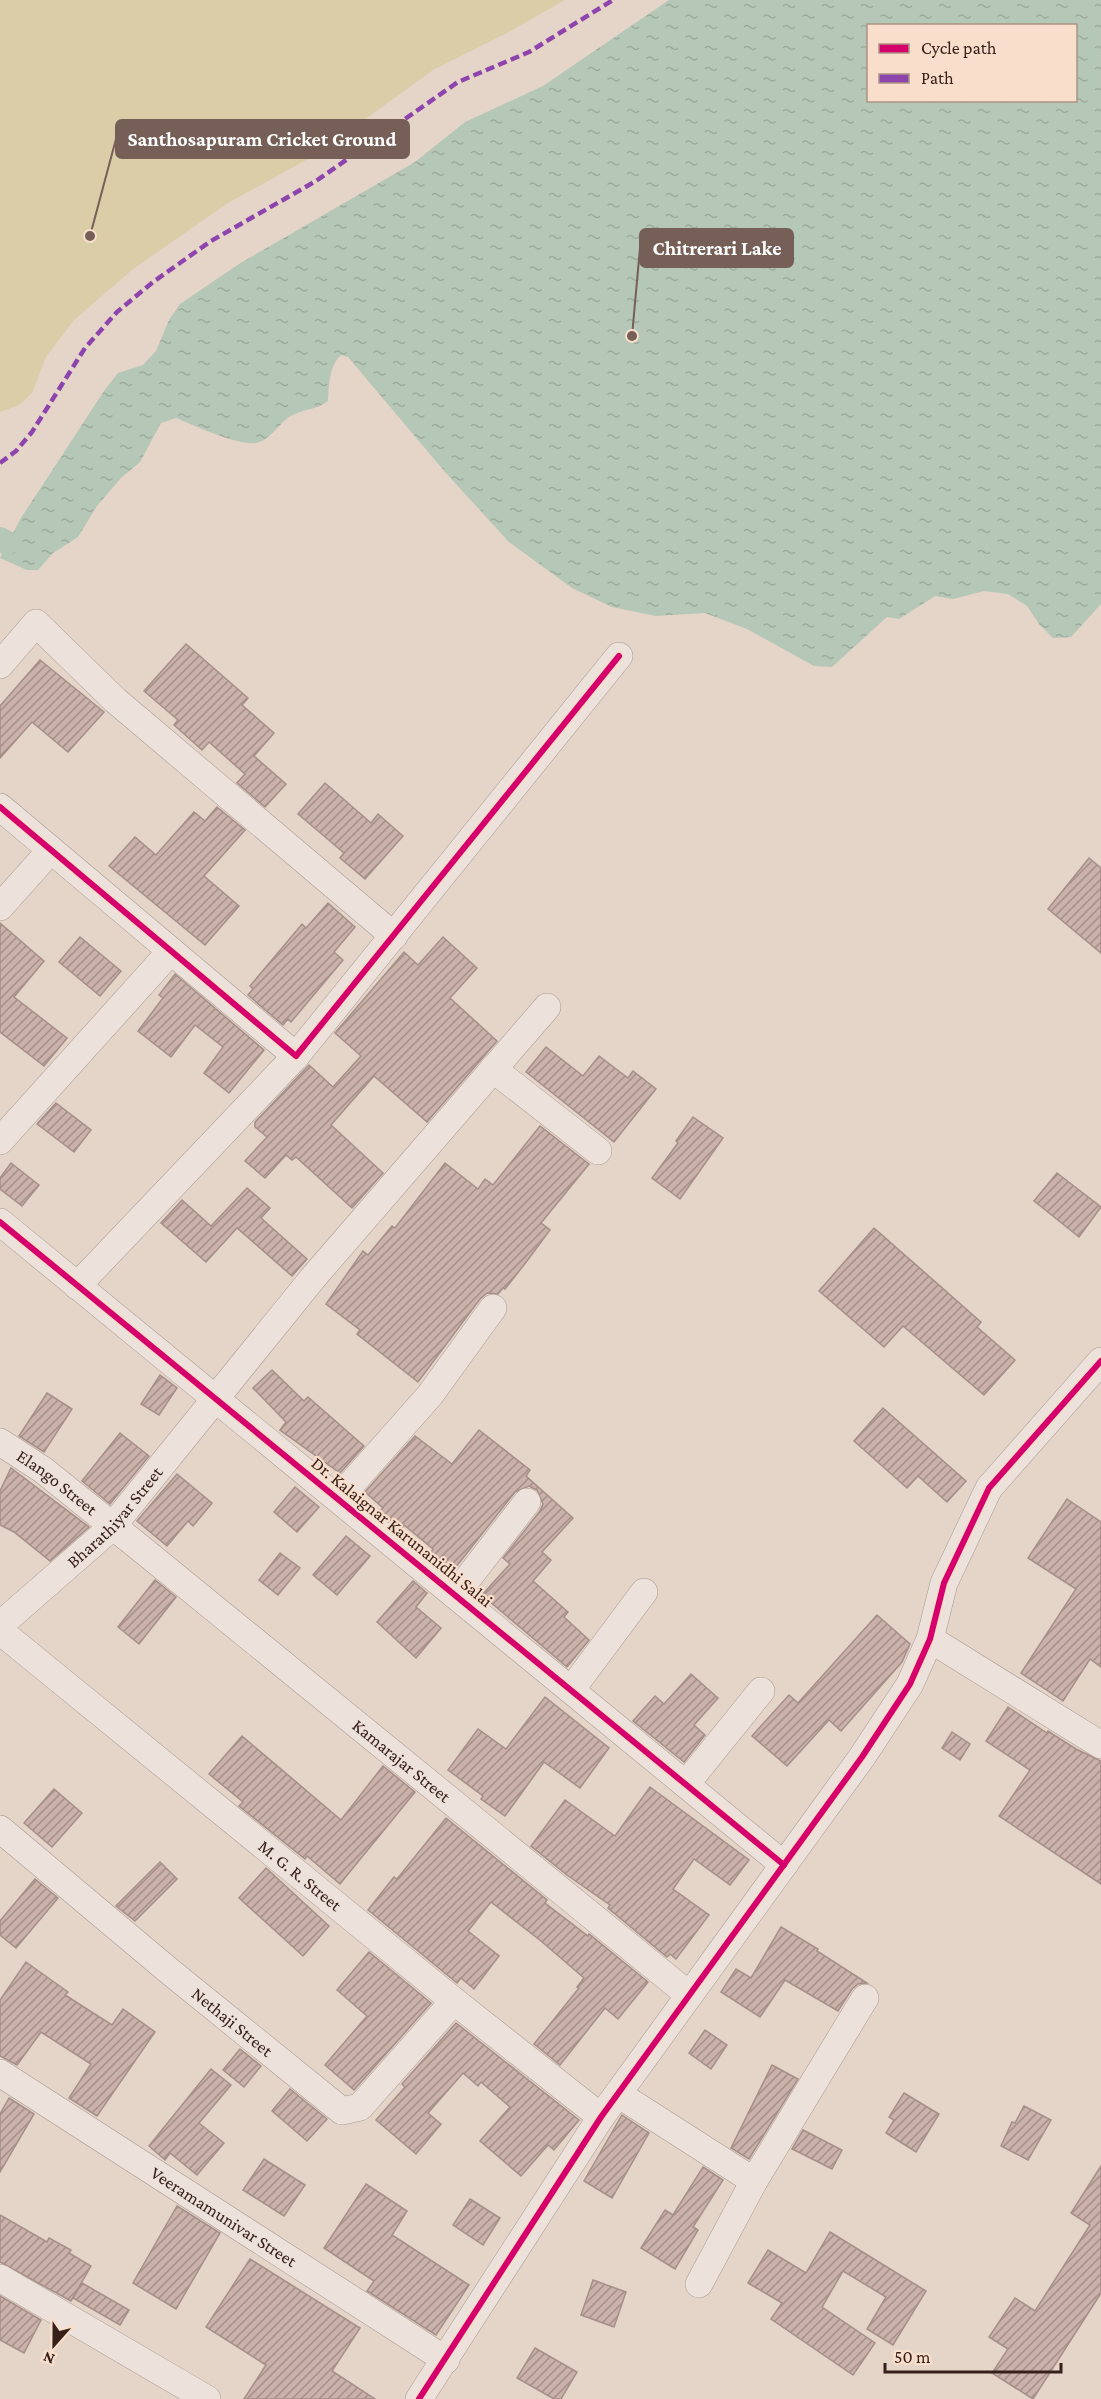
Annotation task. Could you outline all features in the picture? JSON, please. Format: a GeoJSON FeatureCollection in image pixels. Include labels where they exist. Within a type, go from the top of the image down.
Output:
{"type":"FeatureCollection","features":[{"type":"Feature","properties":{"kind":"street"},"geometry":{"type":"LineString","coordinates":[[0,665],[36,623],[115,700],[394,936]]}},
{"type":"Feature","properties":{"kind":"street"},"geometry":{"type":"LineString","coordinates":[[77,1286],[296,1056],[619,656]]}},
{"type":"Feature","properties":{"kind":"street"},"geometry":{"type":"LineString","coordinates":[[0,807],[296,1056]]}},
{"type":"Feature","properties":{"kind":"street"},"geometry":{"type":"LineString","coordinates":[[0,907],[51,850]]}},
{"type":"Feature","properties":{"kind":"street"},"geometry":{"type":"LineString","coordinates":[[0,1141],[171,951]]}},
{"type":"Feature","properties":{"kind":"street","name":"Bharathiyar Street"},"geometry":{"type":"LineString","coordinates":[[0,1625],[111,1528],[217,1400],[312,1279],[547,1007]]}},
{"type":"Feature","properties":{"kind":"street"},"geometry":{"type":"LineString","coordinates":[[493,1069],[598,1151]]}},
{"type":"Feature","properties":{"kind":"street","name":"Dr. Kalaignar Karunanidhi Salai"},"geometry":{"type":"LineString","coordinates":[[0,1222],[784,1865]]}},
{"type":"Feature","properties":{"kind":"street"},"geometry":{"type":"LineString","coordinates":[[338,1499],[430,1395],[493,1308]]}},
{"type":"Feature","properties":{"kind":"street"},"geometry":{"type":"LineString","coordinates":[[419,2399],[601,2117],[862,1758],[910,1684],[930,1639],[944,1583],[989,1488],[1101,1361]]}},
{"type":"Feature","properties":{"kind":"street","name":"Elango Street"},"geometry":{"type":"LineString","coordinates":[[0,1442],[43,1470],[111,1528]]}},
{"type":"Feature","properties":{"kind":"street"},"geometry":{"type":"LineString","coordinates":[[455,1595],[527,1502]]}},
{"type":"Feature","properties":{"kind":"street","name":"Kamarajar Street"},"geometry":{"type":"LineString","coordinates":[[111,1528],[386,1747],[689,1995]]}},
{"type":"Feature","properties":{"kind":"street"},"geometry":{"type":"LineString","coordinates":[[571,1690],[644,1592]]}},
{"type":"Feature","properties":{"kind":"street","name":"M. G. R. Street"},"geometry":{"type":"LineString","coordinates":[[0,1631],[454,2001],[601,2117]]}},
{"type":"Feature","properties":{"kind":"street"},"geometry":{"type":"LineString","coordinates":[[930,1639],[1101,1745]]}},
{"type":"Feature","properties":{"kind":"street"},"geometry":{"type":"LineString","coordinates":[[686,1784],[761,1691]]}},
{"type":"Feature","properties":{"kind":"street","name":"Nethaji Street"},"geometry":{"type":"LineString","coordinates":[[0,1829],[177,1978],[342,2111],[360,2107],[454,2001]]}},
{"type":"Feature","properties":{"kind":"street"},"geometry":{"type":"LineString","coordinates":[[699,2284],[754,2181],[865,1998]]}},
{"type":"Feature","properties":{"kind":"street","name":"Veeramamunivar Street"},"geometry":{"type":"LineString","coordinates":[[0,2073],[446,2360]]}},
{"type":"Feature","properties":{"kind":"street"},"geometry":{"type":"LineString","coordinates":[[618,2094],[754,2181]]}},
{"type":"Feature","properties":{"kind":"street"},"geometry":{"type":"LineString","coordinates":[[0,2278],[207,2399]]}},
{"type":"Feature","properties":{"kind":"shaded area"},"geometry":{"type":"Polygon","coordinates":[[[0,0],[565,0],[505,34],[433,70],[317,154],[228,203],[133,269],[73,321],[46,357],[32,393],[19,405],[0,412],[0,0]]]}},
{"type":"Feature","properties":{"kind":"water"},"geometry":{"type":"Polygon","coordinates":[[[669,0],[1101,0],[1101,604],[1071,637],[1053,638],[1039,624],[1027,606],[1008,594],[984,591],[953,599],[935,596],[899,619],[887,617],[832,667],[814,666],[747,629],[705,613],[656,616],[612,607],[572,588],[509,542],[445,472],[348,357],[341,355],[332,370],[328,401],[289,417],[270,436],[256,443],[238,441],[176,418],[161,423],[140,462],[121,478],[97,506],[78,537],[53,553],[38,570],[27,570],[0,558],[21,518],[104,391],[118,373],[143,365],[156,351],[169,320],[180,304],[239,264],[415,162],[465,122],[543,86],[669,0]]]}},
{"type":"Feature","properties":{"kind":"building"},"geometry":{"type":"Polygon","coordinates":[[[186,644],[248,698],[242,705],[274,733],[254,756],[286,784],[265,807],[237,783],[245,774],[209,742],[202,750],[174,725],[178,720],[144,691],[186,644]]]}},
{"type":"Feature","properties":{"kind":"building"},"geometry":{"type":"Polygon","coordinates":[[[40,660],[104,712],[68,752],[32,722],[0,758],[0,706],[40,660]]]}},
{"type":"Feature","properties":{"kind":"building"},"geometry":{"type":"Polygon","coordinates":[[[325,783],[371,823],[378,814],[403,836],[365,879],[340,858],[344,853],[298,814],[325,783]]]}},
{"type":"Feature","properties":{"kind":"building"},"geometry":{"type":"Polygon","coordinates":[[[217,807],[245,830],[204,876],[239,906],[205,945],[109,866],[135,837],[156,855],[194,812],[205,821],[217,807]]]}},
{"type":"Feature","properties":{"kind":"building"},"geometry":{"type":"Polygon","coordinates":[[[1089,858],[1101,868],[1101,953],[1048,909],[1089,858]]]}},
{"type":"Feature","properties":{"kind":"building"},"geometry":{"type":"Polygon","coordinates":[[[328,903],[355,927],[334,952],[343,960],[291,1022],[288,1019],[283,1025],[248,995],[253,989],[250,986],[302,924],[306,928],[328,903]]]}},
{"type":"Feature","properties":{"kind":"building"},"geometry":{"type":"Polygon","coordinates":[[[0,923],[44,961],[14,997],[67,1038],[44,1066],[0,1032],[0,923]]]}},
{"type":"Feature","properties":{"kind":"building"},"geometry":{"type":"Polygon","coordinates":[[[80,937],[121,971],[100,996],[59,962],[80,937]]]}},
{"type":"Feature","properties":{"kind":"building"},"geometry":{"type":"Polygon","coordinates":[[[443,937],[477,968],[450,998],[497,1041],[427,1122],[374,1076],[331,1125],[383,1173],[352,1208],[296,1157],[292,1160],[286,1155],[265,1178],[245,1161],[267,1137],[255,1127],[255,1122],[309,1065],[333,1087],[361,1056],[335,1033],[404,952],[418,965],[443,937]]]}},
{"type":"Feature","properties":{"kind":"building"},"geometry":{"type":"Polygon","coordinates":[[[175,974],[264,1050],[229,1093],[204,1073],[223,1047],[195,1025],[171,1057],[138,1031],[163,998],[159,995],[175,974]]]}},
{"type":"Feature","properties":{"kind":"building"},"geometry":{"type":"Polygon","coordinates":[[[546,1047],[583,1076],[599,1056],[628,1078],[633,1071],[656,1089],[614,1142],[526,1072],[546,1047]]]}},
{"type":"Feature","properties":{"kind":"building"},"geometry":{"type":"Polygon","coordinates":[[[56,1103],[91,1130],[74,1152],[37,1124],[56,1103]]]}},
{"type":"Feature","properties":{"kind":"building"},"geometry":{"type":"Polygon","coordinates":[[[693,1117],[723,1138],[680,1199],[652,1178],[678,1143],[676,1141],[693,1117]]]}},
{"type":"Feature","properties":{"kind":"building"},"geometry":{"type":"Polygon","coordinates":[[[540,1126],[589,1164],[541,1223],[550,1230],[527,1261],[505,1289],[503,1288],[498,1294],[487,1293],[480,1299],[418,1382],[357,1334],[360,1330],[326,1304],[363,1251],[368,1255],[392,1226],[395,1228],[445,1163],[478,1189],[485,1179],[493,1185],[540,1126]]]}},
{"type":"Feature","properties":{"kind":"building"},"geometry":{"type":"Polygon","coordinates":[[[11,1163],[39,1185],[22,1206],[0,1189],[0,1178],[11,1163]]]}},
{"type":"Feature","properties":{"kind":"building"},"geometry":{"type":"Polygon","coordinates":[[[1057,1173],[1101,1207],[1079,1237],[1034,1201],[1057,1173]]]}},
{"type":"Feature","properties":{"kind":"building"},"geometry":{"type":"Polygon","coordinates":[[[247,1188],[270,1208],[261,1218],[307,1259],[292,1276],[237,1228],[206,1262],[161,1223],[182,1200],[211,1226],[247,1188]]]}},
{"type":"Feature","properties":{"kind":"building"},"geometry":{"type":"Polygon","coordinates":[[[874,1228],[981,1322],[977,1327],[1015,1360],[984,1395],[903,1326],[884,1347],[819,1291],[874,1228]]]}},
{"type":"Feature","properties":{"kind":"building"},"geometry":{"type":"Polygon","coordinates":[[[272,1370],[304,1401],[308,1397],[364,1446],[340,1473],[280,1430],[286,1422],[253,1388],[272,1370]]]}},
{"type":"Feature","properties":{"kind":"building"},"geometry":{"type":"Polygon","coordinates":[[[160,1375],[177,1388],[159,1415],[141,1404],[160,1375]]]}},
{"type":"Feature","properties":{"kind":"building"},"geometry":{"type":"Polygon","coordinates":[[[47,1393],[72,1409],[44,1452],[19,1436],[47,1393]]]}},
{"type":"Feature","properties":{"kind":"building"},"geometry":{"type":"Polygon","coordinates":[[[883,1408],[966,1481],[947,1502],[918,1476],[907,1488],[854,1441],[883,1408]]]}},
{"type":"Feature","properties":{"kind":"building"},"geometry":{"type":"Polygon","coordinates":[[[479,1430],[530,1470],[526,1476],[573,1518],[542,1552],[551,1560],[533,1581],[568,1612],[564,1617],[589,1640],[567,1667],[482,1595],[510,1564],[503,1558],[540,1511],[543,1504],[537,1490],[529,1486],[515,1492],[452,1572],[430,1554],[433,1549],[404,1525],[401,1529],[380,1511],[383,1508],[365,1492],[415,1436],[452,1464],[479,1430]]]}},
{"type":"Feature","properties":{"kind":"building"},"geometry":{"type":"Polygon","coordinates":[[[120,1433],[149,1456],[110,1504],[82,1481],[120,1433]]]}},
{"type":"Feature","properties":{"kind":"building"},"geometry":{"type":"Polygon","coordinates":[[[11,1468],[89,1527],[50,1561],[14,1532],[0,1525],[0,1491],[11,1468]]]}},
{"type":"Feature","properties":{"kind":"building"},"geometry":{"type":"Polygon","coordinates":[[[177,1474],[212,1503],[193,1526],[188,1521],[167,1546],[137,1521],[177,1474]]]}},
{"type":"Feature","properties":{"kind":"building"},"geometry":{"type":"Polygon","coordinates":[[[295,1487],[319,1507],[297,1532],[274,1512],[295,1487]]]}},
{"type":"Feature","properties":{"kind":"building"},"geometry":{"type":"Polygon","coordinates":[[[1067,1499],[1101,1522],[1101,1667],[1090,1659],[1063,1701],[1021,1673],[1076,1589],[1028,1558],[1067,1499]]]}},
{"type":"Feature","properties":{"kind":"building"},"geometry":{"type":"Polygon","coordinates":[[[346,1536],[370,1556],[337,1595],[313,1575],[346,1536]]]}},
{"type":"Feature","properties":{"kind":"building"},"geometry":{"type":"Polygon","coordinates":[[[280,1553],[300,1568],[278,1595],[259,1580],[280,1553]]]}},
{"type":"Feature","properties":{"kind":"building"},"geometry":{"type":"Polygon","coordinates":[[[155,1580],[176,1597],[139,1644],[118,1627],[155,1580]]]}},
{"type":"Feature","properties":{"kind":"building"},"geometry":{"type":"Polygon","coordinates":[[[413,1581],[427,1593],[416,1607],[441,1628],[416,1658],[377,1622],[413,1581]]]}},
{"type":"Feature","properties":{"kind":"building"},"geometry":{"type":"Polygon","coordinates":[[[877,1615],[910,1644],[902,1662],[841,1731],[829,1720],[787,1766],[752,1736],[789,1695],[798,1703],[877,1615]]]}},
{"type":"Feature","properties":{"kind":"building"},"geometry":{"type":"Polygon","coordinates":[[[691,1674],[718,1698],[694,1725],[705,1735],[684,1762],[633,1721],[655,1696],[664,1704],[691,1674]]]}},
{"type":"Feature","properties":{"kind":"building"},"geometry":{"type":"Polygon","coordinates":[[[545,1697],[609,1748],[580,1788],[544,1762],[505,1816],[481,1799],[483,1796],[448,1770],[478,1729],[506,1749],[545,1697]]]}},
{"type":"Feature","properties":{"kind":"building"},"geometry":{"type":"Polygon","coordinates":[[[1008,1707],[1047,1733],[1048,1731],[1076,1749],[1101,1761],[1101,1884],[999,1816],[1030,1770],[986,1741],[1008,1707]]]}},
{"type":"Feature","properties":{"kind":"building"},"geometry":{"type":"Polygon","coordinates":[[[952,1732],[970,1744],[960,1760],[942,1748],[952,1732]]]}},
{"type":"Feature","properties":{"kind":"building"},"geometry":{"type":"Polygon","coordinates":[[[242,1736],[341,1820],[383,1766],[415,1792],[340,1884],[307,1856],[305,1859],[239,1806],[243,1802],[209,1774],[242,1736]]]}},
{"type":"Feature","properties":{"kind":"building"},"geometry":{"type":"Polygon","coordinates":[[[650,1787],[749,1860],[730,1885],[694,1859],[673,1889],[709,1915],[676,1959],[670,1954],[667,1957],[608,1908],[610,1905],[531,1846],[565,1800],[615,1836],[650,1787]]]}},
{"type":"Feature","properties":{"kind":"building"},"geometry":{"type":"Polygon","coordinates":[[[54,1789],[82,1813],[52,1847],[24,1823],[54,1789]]]}},
{"type":"Feature","properties":{"kind":"building"},"geometry":{"type":"Polygon","coordinates":[[[446,1818],[547,1900],[545,1903],[588,1936],[589,1934],[648,1982],[618,2019],[605,2008],[560,2065],[534,2044],[579,1988],[577,1987],[584,1978],[541,1941],[491,1902],[468,1931],[499,1956],[474,1989],[461,1978],[457,1983],[368,1910],[394,1877],[397,1879],[446,1818]]]}},
{"type":"Feature","properties":{"kind":"building"},"geometry":{"type":"Polygon","coordinates":[[[160,1862],[177,1879],[135,1921],[116,1906],[160,1862]]]}},
{"type":"Feature","properties":{"kind":"building"},"geometry":{"type":"Polygon","coordinates":[[[266,1868],[329,1926],[303,1956],[239,1898],[266,1868]]]}},
{"type":"Feature","properties":{"kind":"building"},"geometry":{"type":"Polygon","coordinates":[[[35,1879],[58,1898],[16,1948],[0,1935],[0,1921],[35,1879]]]}},
{"type":"Feature","properties":{"kind":"building"},"geometry":{"type":"Polygon","coordinates":[[[781,1927],[867,1983],[858,1984],[852,1989],[838,2011],[785,1980],[760,2017],[721,1992],[736,1969],[751,1978],[781,1927]]]}},
{"type":"Feature","properties":{"kind":"building"},"geometry":{"type":"Polygon","coordinates":[[[369,1952],[431,2003],[354,2090],[325,2065],[367,2016],[337,1990],[369,1952]]]}},
{"type":"Feature","properties":{"kind":"building"},"geometry":{"type":"Polygon","coordinates":[[[26,1962],[68,1992],[65,1995],[112,2025],[123,2009],[155,2032],[97,2116],[69,2098],[91,2064],[41,2032],[17,2065],[0,2056],[0,2000],[26,1962]]]}},
{"type":"Feature","properties":{"kind":"building"},"geometry":{"type":"Polygon","coordinates":[[[456,2023],[579,2120],[554,2150],[548,2145],[521,2176],[480,2141],[510,2107],[481,2082],[478,2086],[463,2073],[428,2113],[441,2124],[416,2154],[376,2120],[405,2087],[402,2084],[456,2023]]]}},
{"type":"Feature","properties":{"kind":"building"},"geometry":{"type":"Polygon","coordinates":[[[705,2030],[727,2045],[711,2069],[689,2053],[705,2030]]]}},
{"type":"Feature","properties":{"kind":"building"},"geometry":{"type":"Polygon","coordinates":[[[240,2049],[261,2066],[244,2087],[223,2070],[240,2049]]]}},
{"type":"Feature","properties":{"kind":"building"},"geometry":{"type":"Polygon","coordinates":[[[772,2065],[798,2079],[749,2159],[731,2148],[772,2065]]]}},
{"type":"Feature","properties":{"kind":"building"},"geometry":{"type":"Polygon","coordinates":[[[211,2069],[231,2085],[199,2123],[224,2143],[197,2175],[170,2153],[165,2160],[149,2146],[211,2069]]]}},
{"type":"Feature","properties":{"kind":"building"},"geometry":{"type":"Polygon","coordinates":[[[290,2089],[327,2119],[307,2141],[272,2111],[290,2089]]]}},
{"type":"Feature","properties":{"kind":"building"},"geometry":{"type":"Polygon","coordinates":[[[904,2093],[939,2114],[916,2152],[886,2133],[894,2120],[889,2117],[904,2093]]]}},
{"type":"Feature","properties":{"kind":"building"},"geometry":{"type":"Polygon","coordinates":[[[9,2098],[34,2114],[0,2172],[0,2114],[9,2098]]]}},
{"type":"Feature","properties":{"kind":"building"},"geometry":{"type":"Polygon","coordinates":[[[1024,2106],[1051,2120],[1028,2160],[1001,2146],[1012,2122],[1015,2123],[1024,2106]]]}},
{"type":"Feature","properties":{"kind":"building"},"geometry":{"type":"Polygon","coordinates":[[[622,2115],[649,2133],[612,2198],[584,2181],[622,2115]]]}},
{"type":"Feature","properties":{"kind":"building"},"geometry":{"type":"Polygon","coordinates":[[[803,2130],[842,2150],[832,2169],[792,2149],[803,2130]]]}},
{"type":"Feature","properties":{"kind":"building"},"geometry":{"type":"Polygon","coordinates":[[[264,2159],[305,2185],[284,2216],[243,2190],[264,2159]]]}},
{"type":"Feature","properties":{"kind":"building"},"geometry":{"type":"Polygon","coordinates":[[[1101,2166],[1101,2293],[1033,2399],[992,2373],[1008,2349],[989,2337],[1015,2298],[1035,2311],[1090,2225],[1071,2213],[1101,2166]]]}},
{"type":"Feature","properties":{"kind":"building"},"geometry":{"type":"Polygon","coordinates":[[[703,2167],[723,2180],[693,2227],[698,2230],[675,2269],[641,2248],[665,2210],[673,2215],[703,2167]]]}},
{"type":"Feature","properties":{"kind":"building"},"geometry":{"type":"Polygon","coordinates":[[[366,2184],[407,2211],[392,2235],[469,2285],[436,2335],[367,2291],[374,2281],[324,2248],[366,2184]]]}},
{"type":"Feature","properties":{"kind":"building"},"geometry":{"type":"Polygon","coordinates":[[[470,2199],[500,2218],[483,2245],[453,2225],[470,2199]]]}},
{"type":"Feature","properties":{"kind":"building"},"geometry":{"type":"Polygon","coordinates":[[[177,2206],[220,2233],[176,2309],[133,2283],[177,2206]]]}},
{"type":"Feature","properties":{"kind":"building"},"geometry":{"type":"Polygon","coordinates":[[[0,2215],[47,2242],[49,2238],[71,2250],[69,2253],[91,2266],[71,2301],[0,2262],[0,2215]]]}},
{"type":"Feature","properties":{"kind":"building"},"geometry":{"type":"Polygon","coordinates":[[[830,2232],[926,2291],[893,2345],[867,2329],[886,2297],[843,2271],[822,2307],[875,2343],[853,2375],[771,2319],[782,2303],[748,2283],[768,2250],[806,2273],[830,2232]]]}},
{"type":"Feature","properties":{"kind":"building"},"geometry":{"type":"Polygon","coordinates":[[[250,2259],[360,2328],[332,2371],[375,2399],[244,2399],[266,2365],[206,2327],[250,2259]]]}},
{"type":"Feature","properties":{"kind":"building"},"geometry":{"type":"Polygon","coordinates":[[[593,2280],[626,2292],[614,2327],[581,2315],[593,2280]]]}},
{"type":"Feature","properties":{"kind":"building"},"geometry":{"type":"Polygon","coordinates":[[[82,2283],[129,2310],[120,2325],[73,2298],[82,2283]]]}},
{"type":"Feature","properties":{"kind":"building"},"geometry":{"type":"Polygon","coordinates":[[[0,2296],[41,2320],[24,2353],[0,2340],[0,2296]]]}},
{"type":"Feature","properties":{"kind":"building"},"geometry":{"type":"Polygon","coordinates":[[[535,2348],[577,2372],[561,2399],[554,2399],[517,2378],[535,2348]]]}},
{"type":"Feature","properties":{"kind":"waterway"},"geometry":{"type":"LineString","coordinates":[[0,539],[7,543]]}},
{"type":"Feature","properties":{"kind":"marked path"},"geometry":{"type":"LineString","coordinates":[[0,463],[16,451],[32,432],[85,348],[117,312],[153,282],[211,241],[316,181],[458,82],[529,52],[613,0]]}},
{"type":"Feature","properties":{"kind":"cycle path"},"geometry":{"type":"LineString","coordinates":[[0,807],[296,1056],[619,656]]}},
{"type":"Feature","properties":{"kind":"cycle path"},"geometry":{"type":"LineString","coordinates":[[0,1222],[784,1865]]}},
{"type":"Feature","properties":{"kind":"cycle path"},"geometry":{"type":"LineString","coordinates":[[419,2399],[601,2117],[862,1757],[910,1684],[930,1639],[944,1583],[989,1488],[1101,1361]]}},
{"type":"Feature","properties":{"kind":"place","name":"Santhosapuram Cricket Ground"},"geometry":{"type":"Point","coordinates":[90,236]}},
{"type":"Feature","properties":{"kind":"place","name":"Chitrerari Lake"},"geometry":{"type":"Point","coordinates":[632,336]}}]}
